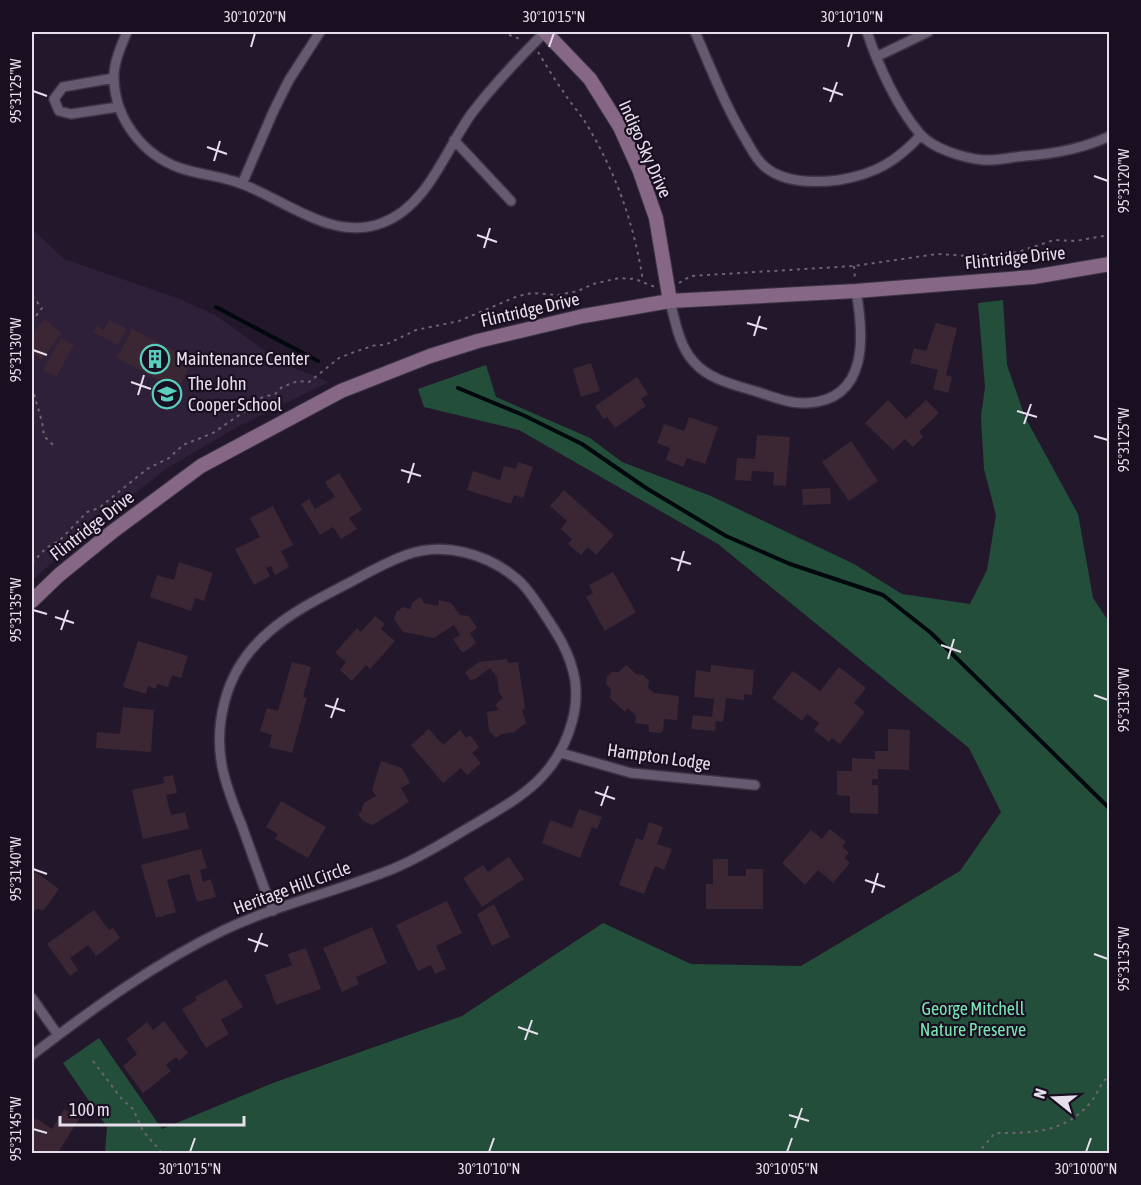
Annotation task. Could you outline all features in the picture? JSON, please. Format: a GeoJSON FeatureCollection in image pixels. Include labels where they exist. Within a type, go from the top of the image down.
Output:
{"type":"FeatureCollection","features":[{"type":"Feature","properties":{"kind":"street"},"geometry":{"type":"LineString","coordinates":[[127,32],[118,54],[114,78],[118,107],[128,126],[143,146],[180,168],[242,184],[330,224],[348,228],[364,228],[381,224],[397,217],[410,206],[422,192],[454,140],[483,100],[545,32]]}},
{"type":"Feature","properties":{"kind":"street"},"geometry":{"type":"LineString","coordinates":[[242,184],[289,80],[320,32]]}},
{"type":"Feature","properties":{"kind":"street","name":"Indigo Sky Drive"},"geometry":{"type":"LineString","coordinates":[[545,32],[590,79],[620,127],[639,169],[656,218],[670,301]]}},
{"type":"Feature","properties":{"kind":"street"},"geometry":{"type":"LineString","coordinates":[[695,32],[715,79],[756,158],[765,167],[781,175],[805,181],[830,181],[869,174],[904,153],[921,135]]}},
{"type":"Feature","properties":{"kind":"street"},"geometry":{"type":"LineString","coordinates":[[867,32],[876,57],[921,135],[948,150],[985,160],[1055,153],[1079,148],[1110,136]]}},
{"type":"Feature","properties":{"kind":"street"},"geometry":{"type":"LineString","coordinates":[[876,57],[928,32]]}},
{"type":"Feature","properties":{"kind":"street"},"geometry":{"type":"LineString","coordinates":[[114,78],[63,87],[54,99],[59,111],[71,114],[118,107]]}},
{"type":"Feature","properties":{"kind":"street"},"geometry":{"type":"LineString","coordinates":[[454,140],[511,201]]}},
{"type":"Feature","properties":{"kind":"street","name":"Flintridge Drive"},"geometry":{"type":"LineString","coordinates":[[32,601],[59,575],[112,532],[201,466],[340,391],[430,356],[478,341],[583,316],[670,301],[856,291],[1033,277],[1110,264]]}},
{"type":"Feature","properties":{"kind":"street"},"geometry":{"type":"LineString","coordinates":[[670,301],[683,346],[693,361],[707,373],[722,381],[805,404],[833,397],[852,377],[859,363],[862,343],[861,318],[856,291]]}},
{"type":"Feature","properties":{"kind":"street"},"geometry":{"type":"LineString","coordinates":[[273,911],[228,787],[219,740],[221,716],[235,673],[248,652],[282,621],[321,597],[391,561],[411,553],[431,549],[472,554],[508,572],[524,584],[554,628],[570,660],[576,690],[575,708],[561,753]]}},
{"type":"Feature","properties":{"kind":"street","name":"Hampton Lodge"},"geometry":{"type":"LineString","coordinates":[[561,753],[631,773],[754,785]]}},
{"type":"Feature","properties":{"kind":"street","name":"Heritage Hill Circle"},"geometry":{"type":"LineString","coordinates":[[32,1055],[157,966],[223,931],[399,867],[438,846],[508,804],[534,785],[550,770],[561,753]]}},
{"type":"Feature","properties":{"kind":"street"},"geometry":{"type":"LineString","coordinates":[[32,998],[58,1035]]}},
{"type":"Feature","properties":{"kind":"path"},"geometry":{"type":"LineString","coordinates":[[502,32],[532,44],[586,123],[606,159],[627,207],[637,243],[643,281]]}},
{"type":"Feature","properties":{"kind":"path"},"geometry":{"type":"LineString","coordinates":[[32,296],[44,312]]}},
{"type":"Feature","properties":{"kind":"path"},"geometry":{"type":"LineString","coordinates":[[32,321],[42,309]]}},
{"type":"Feature","properties":{"kind":"path"},"geometry":{"type":"LineString","coordinates":[[32,387],[44,436],[56,448]]}},
{"type":"Feature","properties":{"kind":"path"},"geometry":{"type":"LineString","coordinates":[[93,1061],[121,1098],[133,1108],[143,1131],[163,1154]]}},
{"type":"Feature","properties":{"kind":"path"},"geometry":{"type":"LineString","coordinates":[[977,1154],[996,1134],[1039,1131],[1066,1124],[1082,1112],[1093,1099],[1102,1081],[1110,1076]]}},
{"type":"Feature","properties":{"kind":"shaded area","name":"The John Cooper School"},"geometry":{"type":"Polygon","coordinates":[[[32,229],[64,259],[180,299],[215,315],[282,363],[329,382],[237,427],[166,469],[84,533],[32,581],[32,229]]]}},
{"type":"Feature","properties":{"kind":"green space","name":"George Mitchell Nature Preserve"},"geometry":{"type":"Polygon","coordinates":[[[1003,300],[1007,365],[1025,417],[1078,514],[1093,598],[1109,622],[1109,1153],[105,1153],[107,1127],[63,1063],[99,1038],[162,1129],[273,1083],[462,1016],[603,923],[691,964],[801,966],[960,871],[1001,812],[969,748],[718,544],[519,430],[424,407],[418,389],[486,365],[496,397],[590,438],[622,462],[711,496],[854,564],[902,594],[970,604],[987,570],[996,515],[984,469],[981,417],[985,387],[978,303],[1003,300]]]}},
{"type":"Feature","properties":{"kind":"building"},"geometry":{"type":"Polygon","coordinates":[[[44,319],[62,333],[41,360],[32,353],[32,334],[44,319]]]}},
{"type":"Feature","properties":{"kind":"building"},"geometry":{"type":"Polygon","coordinates":[[[109,320],[127,329],[118,345],[93,332],[97,326],[104,330],[109,320]]]}},
{"type":"Feature","properties":{"kind":"building"},"geometry":{"type":"Polygon","coordinates":[[[936,323],[957,328],[946,375],[952,377],[948,393],[933,389],[938,370],[910,363],[914,348],[926,351],[936,323]]]}},
{"type":"Feature","properties":{"kind":"building","name":"Maintenance Center"},"geometry":{"type":"Polygon","coordinates":[[[132,329],[193,360],[179,387],[164,380],[163,382],[117,358],[132,329]]]}},
{"type":"Feature","properties":{"kind":"building"},"geometry":{"type":"Polygon","coordinates":[[[61,338],[74,345],[56,377],[43,370],[61,338]]]}},
{"type":"Feature","properties":{"kind":"building"},"geometry":{"type":"Polygon","coordinates":[[[591,363],[600,391],[581,397],[573,369],[591,363]]]}},
{"type":"Feature","properties":{"kind":"building"},"geometry":{"type":"Polygon","coordinates":[[[637,377],[648,394],[641,399],[646,406],[615,428],[607,417],[604,419],[595,406],[637,377]]]}},
{"type":"Feature","properties":{"kind":"building"},"geometry":{"type":"Polygon","coordinates":[[[888,400],[906,419],[926,400],[939,413],[919,432],[923,437],[913,447],[905,439],[893,450],[865,423],[888,400]]]}},
{"type":"Feature","properties":{"kind":"building"},"geometry":{"type":"Polygon","coordinates":[[[689,417],[718,427],[705,464],[687,458],[683,467],[666,460],[670,448],[657,443],[664,424],[684,431],[689,417]]]}},
{"type":"Feature","properties":{"kind":"building"},"geometry":{"type":"Polygon","coordinates":[[[757,435],[790,437],[786,486],[773,485],[774,472],[752,471],[751,481],[735,480],[737,458],[755,459],[757,435]]]}},
{"type":"Feature","properties":{"kind":"building"},"geometry":{"type":"Polygon","coordinates":[[[851,441],[878,481],[849,501],[822,462],[851,441]]]}},
{"type":"Feature","properties":{"kind":"building"},"geometry":{"type":"Polygon","coordinates":[[[518,462],[533,467],[523,498],[514,495],[511,504],[467,490],[473,471],[500,480],[504,466],[516,469],[518,462]]]}},
{"type":"Feature","properties":{"kind":"building"},"geometry":{"type":"Polygon","coordinates":[[[339,473],[362,510],[349,518],[357,529],[341,539],[333,527],[320,535],[301,504],[309,499],[315,509],[335,497],[325,482],[339,473]]]}},
{"type":"Feature","properties":{"kind":"building"},"geometry":{"type":"Polygon","coordinates":[[[830,488],[831,504],[803,505],[802,489],[830,488]]]}},
{"type":"Feature","properties":{"kind":"building"},"geometry":{"type":"Polygon","coordinates":[[[564,490],[614,535],[596,555],[588,547],[581,555],[568,544],[572,539],[561,529],[567,521],[550,506],[564,490]]]}},
{"type":"Feature","properties":{"kind":"building"},"geometry":{"type":"Polygon","coordinates":[[[273,506],[293,545],[281,551],[289,567],[275,575],[271,566],[266,568],[270,576],[254,585],[235,549],[260,537],[250,518],[273,506]]]}},
{"type":"Feature","properties":{"kind":"building"},"geometry":{"type":"Polygon","coordinates":[[[179,562],[213,573],[204,601],[195,598],[191,611],[150,597],[157,575],[174,580],[179,562]]]}},
{"type":"Feature","properties":{"kind":"building"},"geometry":{"type":"Polygon","coordinates":[[[613,572],[636,612],[605,631],[586,597],[593,593],[589,585],[613,572]]]}},
{"type":"Feature","properties":{"kind":"building"},"geometry":{"type":"Polygon","coordinates":[[[420,597],[424,603],[438,606],[439,600],[451,603],[460,615],[469,616],[477,628],[470,633],[476,643],[464,652],[461,651],[453,639],[460,635],[454,625],[434,638],[403,632],[394,619],[396,612],[403,607],[411,609],[412,603],[420,597]]]}},
{"type":"Feature","properties":{"kind":"building"},"geometry":{"type":"Polygon","coordinates":[[[375,616],[385,624],[381,629],[395,641],[370,669],[366,665],[352,681],[340,670],[346,662],[335,653],[357,628],[361,632],[375,616]]]}},
{"type":"Feature","properties":{"kind":"building"},"geometry":{"type":"Polygon","coordinates":[[[138,641],[188,656],[181,678],[172,675],[168,687],[157,684],[156,689],[148,686],[146,694],[123,687],[138,641]]]}},
{"type":"Feature","properties":{"kind":"building"},"geometry":{"type":"Polygon","coordinates":[[[506,659],[509,663],[518,662],[525,708],[522,710],[526,723],[514,732],[502,734],[496,738],[489,731],[487,712],[499,710],[495,705],[503,698],[499,693],[497,677],[490,668],[470,680],[465,672],[479,662],[506,659]]]}},
{"type":"Feature","properties":{"kind":"building"},"geometry":{"type":"Polygon","coordinates":[[[292,662],[311,667],[303,697],[307,698],[292,753],[269,747],[272,735],[260,731],[267,708],[278,711],[292,662]]]}},
{"type":"Feature","properties":{"kind":"building"},"geometry":{"type":"Polygon","coordinates":[[[626,665],[649,681],[648,688],[654,693],[679,696],[677,720],[664,719],[663,731],[660,733],[649,732],[649,725],[635,723],[636,716],[628,708],[625,712],[610,698],[611,689],[606,684],[607,677],[612,672],[619,672],[626,665]]]}},
{"type":"Feature","properties":{"kind":"building"},"geometry":{"type":"Polygon","coordinates":[[[711,665],[754,670],[752,695],[744,694],[744,700],[726,698],[723,722],[716,721],[715,731],[691,729],[693,715],[712,717],[714,699],[694,697],[696,670],[710,672],[711,665]]]}},
{"type":"Feature","properties":{"kind":"building"},"geometry":{"type":"Polygon","coordinates":[[[839,667],[866,688],[854,703],[865,712],[840,744],[832,738],[829,742],[814,730],[819,723],[807,714],[802,721],[772,698],[793,671],[820,691],[839,667]]]}},
{"type":"Feature","properties":{"kind":"building"},"geometry":{"type":"Polygon","coordinates":[[[123,707],[154,710],[151,752],[96,748],[97,732],[120,734],[123,707]]]}},
{"type":"Feature","properties":{"kind":"building"},"geometry":{"type":"Polygon","coordinates":[[[429,729],[443,745],[460,730],[466,738],[470,735],[479,747],[472,753],[481,763],[467,775],[461,768],[443,783],[411,745],[429,729]]]}},
{"type":"Feature","properties":{"kind":"building"},"geometry":{"type":"Polygon","coordinates":[[[888,729],[910,730],[909,770],[878,769],[878,779],[872,779],[872,785],[878,785],[878,814],[850,813],[850,796],[837,795],[837,771],[852,771],[852,758],[875,759],[875,751],[888,751],[888,729]]]}},
{"type":"Feature","properties":{"kind":"building"},"geometry":{"type":"Polygon","coordinates":[[[381,761],[402,768],[410,783],[401,788],[409,802],[373,825],[363,821],[358,814],[364,803],[376,796],[372,790],[381,761]]]}},
{"type":"Feature","properties":{"kind":"building"},"geometry":{"type":"Polygon","coordinates":[[[173,775],[177,793],[166,795],[171,815],[185,812],[189,829],[143,839],[132,790],[164,783],[163,777],[173,775]]]}},
{"type":"Feature","properties":{"kind":"building"},"geometry":{"type":"Polygon","coordinates":[[[281,801],[326,827],[308,858],[275,839],[278,834],[266,827],[281,801]]]}},
{"type":"Feature","properties":{"kind":"building"},"geometry":{"type":"Polygon","coordinates":[[[579,809],[602,817],[597,829],[592,827],[580,858],[542,843],[550,820],[572,828],[579,809]]]}},
{"type":"Feature","properties":{"kind":"building"},"geometry":{"type":"Polygon","coordinates":[[[649,822],[663,827],[657,844],[672,849],[664,870],[655,866],[644,894],[619,885],[636,838],[643,840],[649,822]]]}},
{"type":"Feature","properties":{"kind":"building"},"geometry":{"type":"Polygon","coordinates":[[[830,829],[846,842],[842,846],[849,853],[844,858],[850,863],[833,883],[818,870],[805,885],[782,863],[811,830],[822,839],[830,829]]]}},
{"type":"Feature","properties":{"kind":"building"},"geometry":{"type":"Polygon","coordinates":[[[201,849],[207,868],[200,870],[203,882],[211,879],[216,897],[197,902],[189,874],[167,880],[176,912],[156,918],[141,865],[201,849]]]}},
{"type":"Feature","properties":{"kind":"building"},"geometry":{"type":"Polygon","coordinates":[[[509,857],[524,879],[482,907],[463,878],[483,865],[488,872],[509,857]]]}},
{"type":"Feature","properties":{"kind":"building"},"geometry":{"type":"Polygon","coordinates":[[[713,859],[728,859],[728,876],[746,876],[746,869],[763,869],[763,909],[706,909],[706,884],[713,884],[713,859]]]}},
{"type":"Feature","properties":{"kind":"building"},"geometry":{"type":"Polygon","coordinates":[[[32,872],[37,873],[59,889],[44,910],[36,909],[32,915],[32,872]]]}},
{"type":"Feature","properties":{"kind":"building"},"geometry":{"type":"Polygon","coordinates":[[[447,901],[462,933],[436,946],[446,969],[435,974],[431,965],[418,971],[396,925],[447,901]]]}},
{"type":"Feature","properties":{"kind":"building"},"geometry":{"type":"Polygon","coordinates":[[[494,904],[510,937],[492,946],[477,914],[494,904]]]}},
{"type":"Feature","properties":{"kind":"building"},"geometry":{"type":"Polygon","coordinates":[[[94,910],[109,930],[113,928],[120,938],[96,956],[88,945],[70,958],[78,970],[70,976],[47,944],[94,910]]]}},
{"type":"Feature","properties":{"kind":"building"},"geometry":{"type":"Polygon","coordinates":[[[372,927],[387,963],[356,977],[359,984],[342,992],[323,948],[372,927]]]}},
{"type":"Feature","properties":{"kind":"building"},"geometry":{"type":"Polygon","coordinates":[[[306,948],[321,989],[276,1005],[265,975],[292,965],[288,954],[306,948]]]}},
{"type":"Feature","properties":{"kind":"building"},"geometry":{"type":"Polygon","coordinates":[[[226,979],[243,1007],[221,1020],[229,1034],[206,1048],[182,1009],[197,1000],[195,997],[226,979]]]}},
{"type":"Feature","properties":{"kind":"building"},"geometry":{"type":"Polygon","coordinates":[[[164,1021],[188,1053],[179,1061],[176,1057],[166,1065],[171,1071],[143,1093],[123,1066],[137,1054],[126,1039],[147,1022],[153,1030],[164,1021]]]}},
{"type":"Feature","properties":{"kind":"building"},"geometry":{"type":"Polygon","coordinates":[[[64,1109],[79,1119],[57,1154],[32,1154],[32,1125],[36,1118],[52,1129],[64,1109]]]}},
{"type":"Feature","properties":{"kind":"waterway"},"geometry":{"type":"LineString","coordinates":[[216,307],[318,361]]}},
{"type":"Feature","properties":{"kind":"waterway"},"geometry":{"type":"LineString","coordinates":[[458,388],[523,415],[582,444],[646,488],[726,536],[790,564],[883,595],[931,633],[1110,809]]}},
{"type":"Feature","properties":{"kind":"place","name":"Maintenance Center"},"geometry":{"type":"Point","coordinates":[155,359]}},
{"type":"Feature","properties":{"kind":"place","name":"The John Cooper School"},"geometry":{"type":"Point","coordinates":[167,394]}}]}
